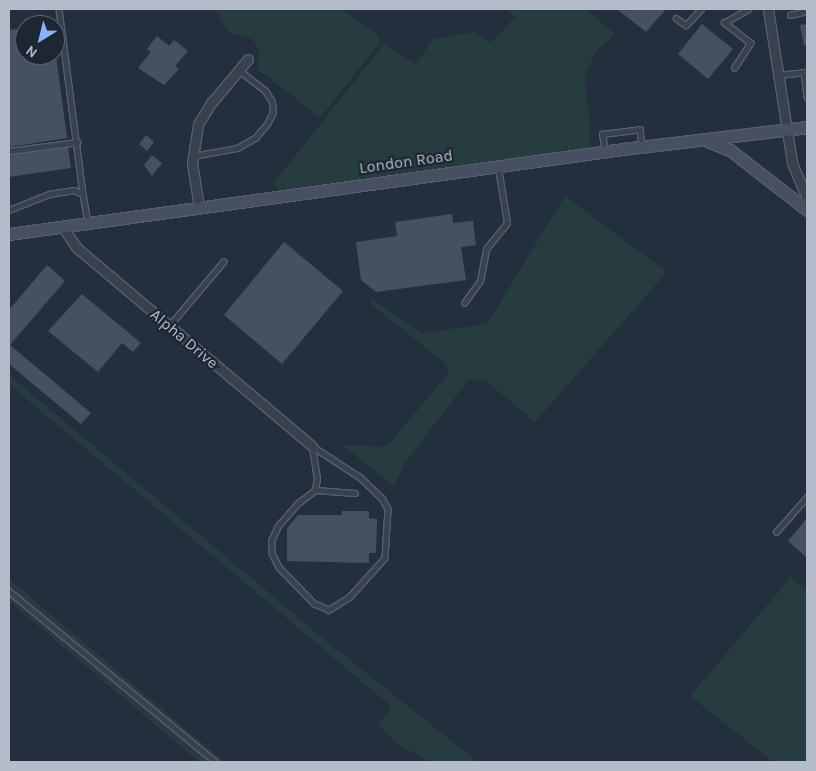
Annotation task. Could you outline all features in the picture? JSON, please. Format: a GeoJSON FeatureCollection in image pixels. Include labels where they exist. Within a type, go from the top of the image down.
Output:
{"type":"FeatureCollection","features":[{"type":"Feature","properties":{"kind":"street"},"geometry":{"type":"LineString","coordinates":[[768,9],[792,163],[807,198]]}},
{"type":"Feature","properties":{"kind":"street"},"geometry":{"type":"LineString","coordinates":[[200,207],[193,156],[198,124],[248,59]]}},
{"type":"Feature","properties":{"kind":"street","name":"London Road"},"geometry":{"type":"LineString","coordinates":[[9,234],[497,166],[807,127]]}},
{"type":"Feature","properties":{"kind":"street"},"geometry":{"type":"LineString","coordinates":[[703,139],[730,150],[807,210]]}},
{"type":"Feature","properties":{"kind":"street","name":"Alpha Drive"},"geometry":{"type":"LineString","coordinates":[[62,226],[77,248],[312,446]]}},
{"type":"Feature","properties":{"kind":"lane"},"geometry":{"type":"LineString","coordinates":[[59,9],[88,222]]}},
{"type":"Feature","properties":{"kind":"lane"},"geometry":{"type":"LineString","coordinates":[[676,18],[686,26],[701,9]]}},
{"type":"Feature","properties":{"kind":"lane"},"geometry":{"type":"LineString","coordinates":[[734,68],[750,43],[724,23],[748,9]]}},
{"type":"Feature","properties":{"kind":"lane"},"geometry":{"type":"LineString","coordinates":[[790,15],[807,11]]}},
{"type":"Feature","properties":{"kind":"lane"},"geometry":{"type":"LineString","coordinates":[[193,156],[237,148],[255,138],[267,124],[273,112],[272,102],[265,91],[238,70]]}},
{"type":"Feature","properties":{"kind":"lane"},"geometry":{"type":"LineString","coordinates":[[777,75],[805,72],[807,96]]}},
{"type":"Feature","properties":{"kind":"lane"},"geometry":{"type":"LineString","coordinates":[[605,152],[602,134],[640,129],[642,147]]}},
{"type":"Feature","properties":{"kind":"lane"},"geometry":{"type":"LineString","coordinates":[[9,151],[76,142]]}},
{"type":"Feature","properties":{"kind":"lane"},"geometry":{"type":"LineString","coordinates":[[464,303],[480,281],[486,249],[507,223],[497,166]]}},
{"type":"Feature","properties":{"kind":"lane"},"geometry":{"type":"LineString","coordinates":[[9,210],[60,191],[74,190],[83,194]]}},
{"type":"Feature","properties":{"kind":"lane"},"geometry":{"type":"LineString","coordinates":[[169,326],[223,262]]}},
{"type":"Feature","properties":{"kind":"lane"},"geometry":{"type":"LineString","coordinates":[[312,446],[361,478],[382,498],[388,509],[385,558],[350,597],[329,610],[314,604],[279,568],[272,554],[271,541],[278,526],[298,502],[316,490],[355,493]]}},
{"type":"Feature","properties":{"kind":"lane"},"geometry":{"type":"LineString","coordinates":[[312,446],[317,479],[316,490]]}},
{"type":"Feature","properties":{"kind":"lane"},"geometry":{"type":"LineString","coordinates":[[776,532],[807,497]]}},
{"type":"Feature","properties":{"kind":"lane"},"geometry":{"type":"LineString","coordinates":[[9,591],[216,762]]}},
{"type":"Feature","properties":{"kind":"green space"},"geometry":{"type":"Polygon","coordinates":[[[209,9],[341,9],[375,32],[381,41],[320,118],[258,69],[260,51],[252,39],[229,32],[216,12],[209,9]]]}},
{"type":"Feature","properties":{"kind":"green space"},"geometry":{"type":"Polygon","coordinates":[[[505,9],[586,9],[615,34],[596,51],[585,76],[591,148],[278,190],[275,186],[276,180],[384,44],[416,64],[433,39],[475,32],[491,43],[515,17],[505,9]]]}},
{"type":"Feature","properties":{"kind":"green space"},"geometry":{"type":"Polygon","coordinates":[[[565,196],[667,272],[535,422],[485,380],[469,379],[404,464],[394,486],[342,445],[383,447],[392,440],[449,373],[445,363],[373,306],[369,297],[422,333],[487,324],[565,196]]]}},
{"type":"Feature","properties":{"kind":"green space"},"geometry":{"type":"Polygon","coordinates":[[[9,375],[330,644],[478,762],[430,762],[399,745],[378,725],[392,707],[9,384],[9,375]]]}},
{"type":"Feature","properties":{"kind":"green space"},"geometry":{"type":"Polygon","coordinates":[[[791,577],[807,591],[807,762],[773,762],[690,696],[791,577]]]}},
{"type":"Feature","properties":{"kind":"green space"},"geometry":{"type":"Polygon","coordinates":[[[9,579],[225,762],[199,762],[9,601],[9,579]]]}},
{"type":"Feature","properties":{"kind":"building"},"geometry":{"type":"Polygon","coordinates":[[[617,9],[666,9],[646,32],[617,9]]]}},
{"type":"Feature","properties":{"kind":"building"},"geometry":{"type":"Polygon","coordinates":[[[702,24],[733,49],[708,79],[678,54],[702,24]]]}},
{"type":"Feature","properties":{"kind":"building"},"geometry":{"type":"Polygon","coordinates":[[[807,24],[807,45],[804,46],[800,25],[807,24]]]}},
{"type":"Feature","properties":{"kind":"building"},"geometry":{"type":"Polygon","coordinates":[[[15,29],[15,65],[57,65],[67,138],[9,147],[9,30],[15,29]]]}},
{"type":"Feature","properties":{"kind":"building"},"geometry":{"type":"Polygon","coordinates":[[[157,36],[169,46],[174,40],[188,51],[175,66],[179,69],[164,85],[138,68],[151,52],[147,49],[157,36]]]}},
{"type":"Feature","properties":{"kind":"building"},"geometry":{"type":"Polygon","coordinates":[[[146,135],[154,142],[147,151],[139,144],[146,135]]]}},
{"type":"Feature","properties":{"kind":"building"},"geometry":{"type":"Polygon","coordinates":[[[68,147],[71,168],[9,177],[9,155],[68,147]]]}},
{"type":"Feature","properties":{"kind":"building"},"geometry":{"type":"Polygon","coordinates":[[[152,155],[162,163],[152,176],[144,165],[152,155]]]}},
{"type":"Feature","properties":{"kind":"building"},"geometry":{"type":"Polygon","coordinates":[[[452,214],[453,223],[473,221],[476,245],[461,247],[466,280],[376,292],[361,280],[356,242],[397,236],[395,222],[452,214]]]}},
{"type":"Feature","properties":{"kind":"building"},"geometry":{"type":"Polygon","coordinates":[[[284,242],[343,291],[282,364],[224,315],[284,242]]]}},
{"type":"Feature","properties":{"kind":"building"},"geometry":{"type":"Polygon","coordinates":[[[47,265],[65,281],[10,345],[91,413],[81,424],[9,364],[9,310],[47,265]]]}},
{"type":"Feature","properties":{"kind":"building"},"geometry":{"type":"Polygon","coordinates":[[[82,294],[141,343],[133,352],[122,343],[98,372],[48,331],[82,294]]]}},
{"type":"Feature","properties":{"kind":"building"},"geometry":{"type":"Polygon","coordinates":[[[342,511],[369,511],[369,518],[377,519],[376,553],[369,553],[369,563],[287,561],[287,528],[298,515],[342,515],[342,511]]]}},
{"type":"Feature","properties":{"kind":"building"},"geometry":{"type":"Polygon","coordinates":[[[807,518],[807,558],[788,541],[807,518]]]}}]}
